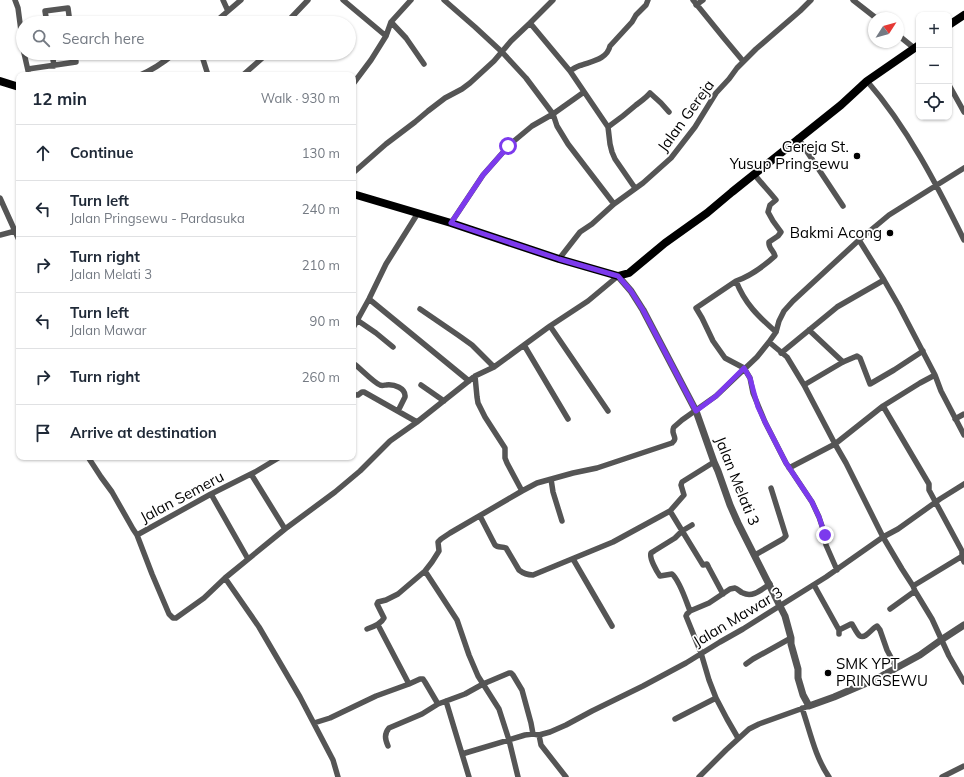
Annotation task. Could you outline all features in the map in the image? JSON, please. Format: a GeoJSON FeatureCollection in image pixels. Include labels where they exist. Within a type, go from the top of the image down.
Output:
{"type":"FeatureCollection","features":[{"type":"Feature","properties":{"kind":"main road"},"geometry":{"type":"LineString","coordinates":[[952,24],[964,15]]}},
{"type":"Feature","properties":{"kind":"main road"},"geometry":{"type":"LineString","coordinates":[[356,195],[451,223],[559,259],[618,276],[629,273],[665,243],[707,213],[841,104],[867,80],[916,47]]}},
{"type":"Feature","properties":{"kind":"main road"},"geometry":{"type":"LineString","coordinates":[[2,83],[16,86]]}},
{"type":"Feature","properties":{"kind":"street"},"geometry":{"type":"LineString","coordinates":[[15,0],[19,16]]}},
{"type":"Feature","properties":{"kind":"street"},"geometry":{"type":"LineString","coordinates":[[223,0],[228,10]]}},
{"type":"Feature","properties":{"kind":"street"},"geometry":{"type":"LineString","coordinates":[[222,16],[242,0]]}},
{"type":"Feature","properties":{"kind":"street"},"geometry":{"type":"LineString","coordinates":[[293,16],[308,0]]}},
{"type":"Feature","properties":{"kind":"street"},"geometry":{"type":"LineString","coordinates":[[343,0],[386,36]]}},
{"type":"Feature","properties":{"kind":"street"},"geometry":{"type":"LineString","coordinates":[[356,80],[386,36],[391,22],[411,0]]}},
{"type":"Feature","properties":{"kind":"street"},"geometry":{"type":"LineString","coordinates":[[444,0],[502,52],[526,78],[553,114],[568,144],[614,204]]}},
{"type":"Feature","properties":{"kind":"street"},"geometry":{"type":"LineString","coordinates":[[543,0],[551,2]]}},
{"type":"Feature","properties":{"kind":"street"},"geometry":{"type":"LineString","coordinates":[[570,71],[580,65],[593,62],[605,55],[610,46],[632,22],[648,0]]}},
{"type":"Feature","properties":{"kind":"street"},"geometry":{"type":"LineString","coordinates":[[703,0],[694,2],[743,61]]}},
{"type":"Feature","properties":{"kind":"street","name":"Jalan Gereja"},"geometry":{"type":"LineString","coordinates":[[559,259],[580,232],[592,224],[614,204],[643,183],[672,158],[716,93],[743,61],[811,0]]}},
{"type":"Feature","properties":{"kind":"street"},"geometry":{"type":"LineString","coordinates":[[853,0],[868,12]]}},
{"type":"Feature","properties":{"kind":"street"},"geometry":{"type":"LineString","coordinates":[[356,170],[386,144],[428,111],[445,98],[470,83],[551,2]]}},
{"type":"Feature","properties":{"kind":"street"},"geometry":{"type":"LineString","coordinates":[[46,16],[46,11],[68,8],[69,16]]}},
{"type":"Feature","properties":{"kind":"street"},"geometry":{"type":"LineString","coordinates":[[391,22],[406,38],[424,64]]}},
{"type":"Feature","properties":{"kind":"street"},"geometry":{"type":"LineString","coordinates":[[530,23],[570,71],[608,127],[612,152],[636,188]]}},
{"type":"Feature","properties":{"kind":"street"},"geometry":{"type":"LineString","coordinates":[[904,39],[916,47]]}},
{"type":"Feature","properties":{"kind":"street"},"geometry":{"type":"LineString","coordinates":[[26,60],[29,72],[76,62],[76,60]]}},
{"type":"Feature","properties":{"kind":"street"},"geometry":{"type":"LineString","coordinates":[[53,60],[54,66]]}},
{"type":"Feature","properties":{"kind":"street"},"geometry":{"type":"LineString","coordinates":[[146,72],[166,60]]}},
{"type":"Feature","properties":{"kind":"street"},"geometry":{"type":"LineString","coordinates":[[203,60],[207,72]]}},
{"type":"Feature","properties":{"kind":"street"},"geometry":{"type":"LineString","coordinates":[[246,72],[260,60]]}},
{"type":"Feature","properties":{"kind":"street"},"geometry":{"type":"LineString","coordinates":[[867,80],[895,117],[929,173],[964,240]]}},
{"type":"Feature","properties":{"kind":"street"},"geometry":{"type":"LineString","coordinates":[[952,90],[964,112]]}},
{"type":"Feature","properties":{"kind":"street"},"geometry":{"type":"LineString","coordinates":[[451,223],[483,175],[508,146],[532,126],[553,114],[584,92]]}},
{"type":"Feature","properties":{"kind":"street"},"geometry":{"type":"LineString","coordinates":[[608,127],[620,119],[650,93],[669,112]]}},
{"type":"Feature","properties":{"kind":"street"},"geometry":{"type":"LineString","coordinates":[[798,138],[843,206]]}},
{"type":"Feature","properties":{"kind":"street"},"geometry":{"type":"LineString","coordinates":[[367,630],[383,621],[384,618],[377,604],[378,602],[398,594],[425,571],[439,551],[438,542],[441,539],[537,483],[597,468],[674,442],[674,427],[716,396],[757,357],[770,342],[776,332],[784,311],[788,306],[859,240],[889,215],[964,168]]}},
{"type":"Feature","properties":{"kind":"street"},"geometry":{"type":"LineString","coordinates":[[754,174],[776,200],[770,205],[768,212],[780,232],[778,236],[769,242],[769,246],[775,256],[758,270],[736,281],[696,308],[713,341],[726,358],[744,368],[750,378],[758,407],[765,422],[789,468],[812,502],[819,517],[828,549],[837,570]]}},
{"type":"Feature","properties":{"kind":"street"},"geometry":{"type":"LineString","coordinates":[[0,198],[16,228]]}},
{"type":"Feature","properties":{"kind":"street"},"geometry":{"type":"LineString","coordinates":[[393,347],[357,320],[386,264],[418,213]]}},
{"type":"Feature","properties":{"kind":"street"},"geometry":{"type":"LineString","coordinates":[[0,235],[16,230]]}},
{"type":"Feature","properties":{"kind":"street"},"geometry":{"type":"LineString","coordinates":[[859,240],[884,280],[923,351],[941,391],[964,435]]}},
{"type":"Feature","properties":{"kind":"street"},"geometry":{"type":"LineString","coordinates":[[90,460],[112,492],[137,535],[169,614],[173,618],[176,618],[204,598],[225,578],[285,529],[336,492],[360,471],[390,441],[417,422],[475,376],[494,367],[550,326],[588,301],[618,276]]}},
{"type":"Feature","properties":{"kind":"street","name":"Jalan Melati 3"},"geometry":{"type":"LineString","coordinates":[[618,276],[631,291],[643,310],[696,411],[730,505],[785,616],[791,638],[798,678],[806,707]]}},
{"type":"Feature","properties":{"kind":"street"},"geometry":{"type":"LineString","coordinates":[[781,353],[837,307],[884,280]]}},
{"type":"Feature","properties":{"kind":"street"},"geometry":{"type":"LineString","coordinates":[[736,281],[748,305],[776,332]]}},
{"type":"Feature","properties":{"kind":"street"},"geometry":{"type":"LineString","coordinates":[[369,299],[469,381]]}},
{"type":"Feature","properties":{"kind":"street"},"geometry":{"type":"LineString","coordinates":[[420,309],[472,345],[494,367]]}},
{"type":"Feature","properties":{"kind":"street"},"geometry":{"type":"LineString","coordinates":[[550,326],[608,411]]}},
{"type":"Feature","properties":{"kind":"street"},"geometry":{"type":"LineString","coordinates":[[809,330],[843,362]]}},
{"type":"Feature","properties":{"kind":"street"},"geometry":{"type":"LineString","coordinates":[[770,342],[787,357],[804,385],[834,444],[846,463],[883,537],[932,620],[964,682]]}},
{"type":"Feature","properties":{"kind":"street"},"geometry":{"type":"LineString","coordinates":[[524,345],[568,419]]}},
{"type":"Feature","properties":{"kind":"street"},"geometry":{"type":"LineString","coordinates":[[804,385],[843,362],[857,356],[860,358],[870,384],[923,351]]}},
{"type":"Feature","properties":{"kind":"street"},"geometry":{"type":"LineString","coordinates":[[356,365],[380,385],[395,385],[405,392],[405,397],[398,411]]}},
{"type":"Feature","properties":{"kind":"street"},"geometry":{"type":"LineString","coordinates":[[789,468],[834,444],[883,406],[935,375]]}},
{"type":"Feature","properties":{"kind":"street"},"geometry":{"type":"LineString","coordinates":[[475,376],[476,397],[478,403],[485,417],[505,448],[505,458],[522,491]]}},
{"type":"Feature","properties":{"kind":"street"},"geometry":{"type":"LineString","coordinates":[[421,385],[444,401]]}},
{"type":"Feature","properties":{"kind":"street"},"geometry":{"type":"LineString","coordinates":[[356,395],[364,392],[417,422]]}},
{"type":"Feature","properties":{"kind":"street"},"geometry":{"type":"LineString","coordinates":[[883,406],[928,483],[928,489],[950,530],[960,545],[963,558],[914,588],[890,609]]}},
{"type":"Feature","properties":{"kind":"street"},"geometry":{"type":"LineString","coordinates":[[955,419],[964,414]]}},
{"type":"Feature","properties":{"kind":"street","name":"Jalan Semeru"},"geometry":{"type":"LineString","coordinates":[[137,535],[275,460]]}},
{"type":"Feature","properties":{"kind":"street"},"geometry":{"type":"LineString","coordinates":[[480,516],[493,543],[497,547],[506,548],[519,570],[528,575],[533,575],[613,542],[670,512],[684,495],[681,485],[682,482],[714,462]]}},
{"type":"Feature","properties":{"kind":"street"},"geometry":{"type":"LineString","coordinates":[[251,474],[285,529]]}},
{"type":"Feature","properties":{"kind":"street"},"geometry":{"type":"LineString","coordinates":[[551,479],[553,492],[562,521]]}},
{"type":"Feature","properties":{"kind":"street","name":"Jalan Mawar 3"},"geometry":{"type":"LineString","coordinates":[[462,754],[509,740],[550,732],[686,663],[814,585],[883,537],[898,529],[964,484]]}},
{"type":"Feature","properties":{"kind":"street"},"geometry":{"type":"LineString","coordinates":[[755,555],[786,536],[771,488]]}},
{"type":"Feature","properties":{"kind":"street"},"geometry":{"type":"LineString","coordinates":[[212,494],[248,559]]}},
{"type":"Feature","properties":{"kind":"street"},"geometry":{"type":"LineString","coordinates":[[670,512],[703,565],[707,564],[723,594]]}},
{"type":"Feature","properties":{"kind":"street"},"geometry":{"type":"LineString","coordinates":[[690,612],[682,590],[674,576],[672,574],[660,576],[651,556],[654,551],[675,538],[692,524]]}},
{"type":"Feature","properties":{"kind":"street"},"geometry":{"type":"LineString","coordinates":[[573,559],[612,626]]}},
{"type":"Feature","properties":{"kind":"street"},"geometry":{"type":"LineString","coordinates":[[425,571],[457,620],[469,656],[478,676],[500,709],[518,777]]}},
{"type":"Feature","properties":{"kind":"street"},"geometry":{"type":"LineString","coordinates":[[225,578],[259,627],[300,697],[333,760],[338,777]]}},
{"type":"Feature","properties":{"kind":"street"},"geometry":{"type":"LineString","coordinates":[[738,738],[716,698],[709,680],[702,653],[686,616],[690,612],[709,603],[730,589],[735,588],[750,595],[755,594],[770,584]]}},
{"type":"Feature","properties":{"kind":"street"},"geometry":{"type":"LineString","coordinates":[[814,585],[839,632],[852,624],[859,635],[865,636],[876,626],[879,627],[887,650],[896,667]]}},
{"type":"Feature","properties":{"kind":"street"},"geometry":{"type":"LineString","coordinates":[[378,625],[409,684]]}},
{"type":"Feature","properties":{"kind":"street"},"geometry":{"type":"LineString","coordinates":[[699,777],[749,729],[834,697],[876,679],[920,655],[964,625]]}},
{"type":"Feature","properties":{"kind":"street"},"geometry":{"type":"LineString","coordinates":[[746,664],[791,638]]}},
{"type":"Feature","properties":{"kind":"street"},"geometry":{"type":"LineString","coordinates":[[388,746],[385,739],[386,732],[390,728],[422,714],[438,704],[465,694],[483,684],[509,673],[513,675],[522,690],[531,723],[541,745],[566,777]]}},
{"type":"Feature","properties":{"kind":"street"},"geometry":{"type":"LineString","coordinates":[[314,723],[330,718],[364,701],[420,679],[423,679],[438,704]]}},
{"type":"Feature","properties":{"kind":"street"},"geometry":{"type":"LineString","coordinates":[[675,719],[716,698]]}},
{"type":"Feature","properties":{"kind":"street"},"geometry":{"type":"LineString","coordinates":[[446,701],[469,777]]}},
{"type":"Feature","properties":{"kind":"street"},"geometry":{"type":"LineString","coordinates":[[806,707],[817,755],[829,777]]}},
{"type":"Feature","properties":{"kind":"street"},"geometry":{"type":"LineString","coordinates":[[942,777],[964,766]]}},
{"type":"Feature","properties":{"kind":"place","name":"Gereja St. Yusup Pringsewu"},"geometry":{"type":"Point","coordinates":[857,156]}},
{"type":"Feature","properties":{"kind":"place","name":"Bakmi Acong"},"geometry":{"type":"Point","coordinates":[890,233]}},
{"type":"Feature","properties":{"kind":"place","name":"SMK YPT PRINGSEWU"},"geometry":{"type":"Point","coordinates":[828,673]}},
{"type":"Feature","properties":{"kind":"route"},"geometry":{"type":"LineString","coordinates":[[508,146],[483,175],[451,223],[559,259],[618,276],[631,291],[643,310],[696,411],[716,396],[744,368],[750,378],[758,407],[765,422],[786,463],[812,502],[825,535]]}}]}
